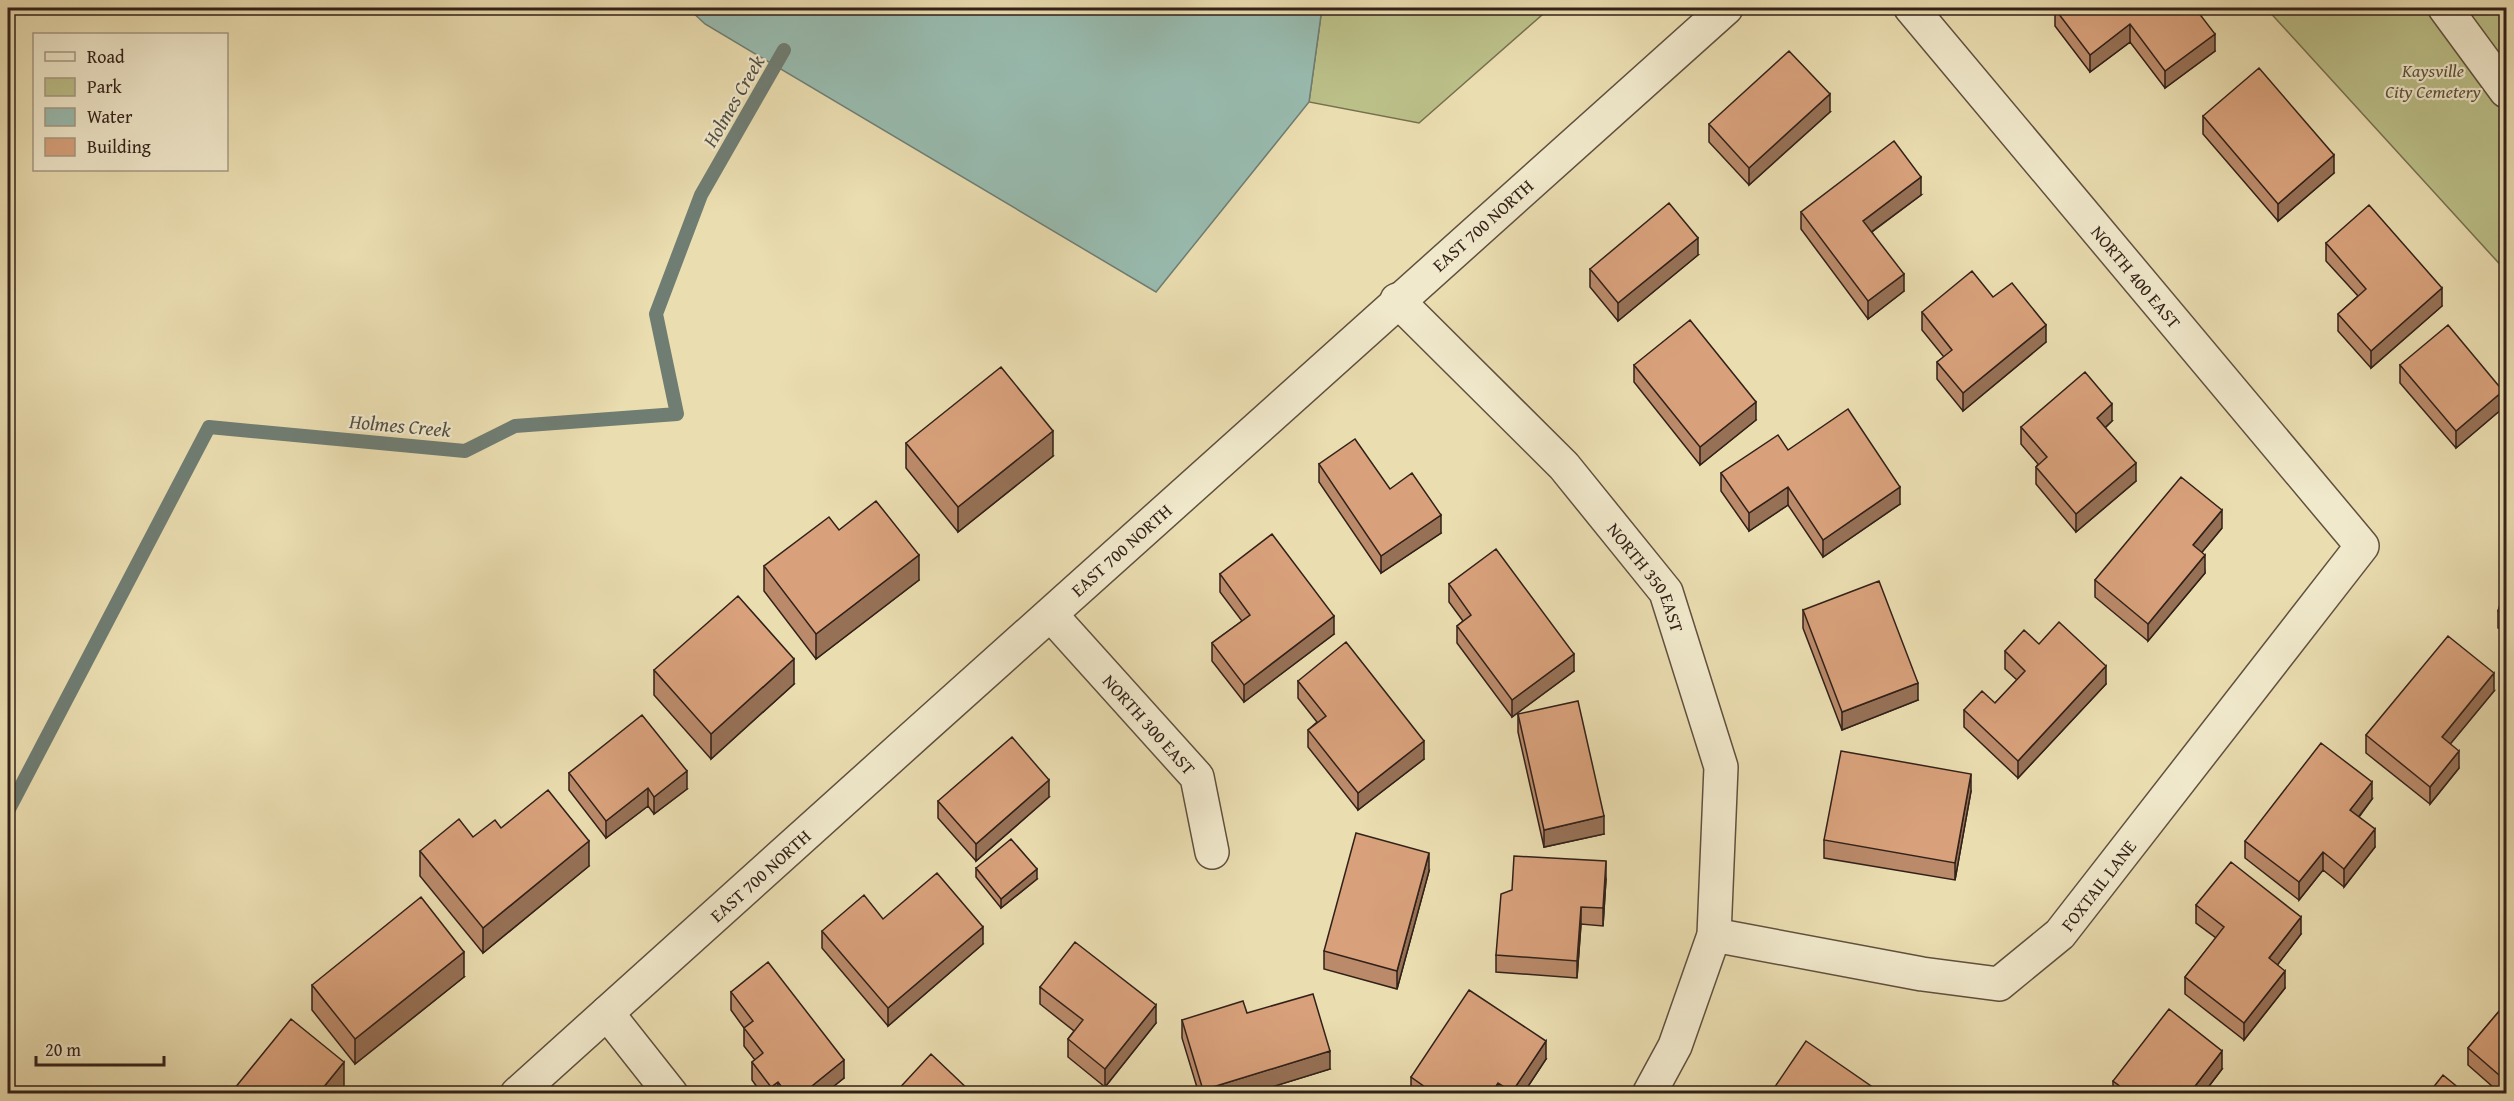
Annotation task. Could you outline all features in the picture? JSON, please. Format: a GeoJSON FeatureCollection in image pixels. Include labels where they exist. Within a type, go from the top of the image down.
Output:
{"type":"FeatureCollection","features":[{"type":"Feature","properties":{"kind":"street","name":"EAST 700 NORTH"},"geometry":{"type":"LineString","coordinates":[[517,1094],[1051,615],[1397,300],[1726,8]]}},
{"type":"Feature","properties":{"kind":"street","name":"NORTH 400 EAST"},"geometry":{"type":"LineString","coordinates":[[1911,8],[2362,546]]}},
{"type":"Feature","properties":{"kind":"street"},"geometry":{"type":"LineString","coordinates":[[2445,8],[2506,91]]}},
{"type":"Feature","properties":{"kind":"street","name":"NORTH 350 EAST"},"geometry":{"type":"LineString","coordinates":[[1397,300],[1564,466],[1666,592],[1721,767],[1714,934],[1675,1046],[1649,1094]]}},
{"type":"Feature","properties":{"kind":"street","name":"FOXTAIL LANE"},"geometry":{"type":"LineString","coordinates":[[1714,934],[1922,974],[1999,984],[2060,934],[2362,546]]}},
{"type":"Feature","properties":{"kind":"street","name":"NORTH 300 EAST"},"geometry":{"type":"LineString","coordinates":[[1051,615],[1197,777],[1212,852]]}},
{"type":"Feature","properties":{"kind":"street"},"geometry":{"type":"LineString","coordinates":[[607,1013],[671,1094]]}},
{"type":"Feature","properties":{"kind":"green space"},"geometry":{"type":"Polygon","coordinates":[[[1322,8],[1550,8],[1419,123],[1309,102],[1322,8]]]}},
{"type":"Feature","properties":{"kind":"green space","name":"Kaysville City Cemetery"},"geometry":{"type":"Polygon","coordinates":[[[2266,8],[2506,8],[2506,271],[2266,8]]]}},
{"type":"Feature","properties":{"kind":"water"},"geometry":{"type":"Polygon","coordinates":[[[688,8],[1322,8],[1309,102],[1156,292],[705,24],[688,8]]]}},
{"type":"Feature","properties":{"kind":"building"},"geometry":{"type":"Polygon","coordinates":[[[2195,8],[2215,34],[2165,71],[2130,24],[2090,55],[2055,9],[2195,8]]]}},
{"type":"Feature","properties":{"kind":"building"},"geometry":{"type":"Polygon","coordinates":[[[1789,51],[1830,94],[1749,168],[1709,124],[1789,51]]]}},
{"type":"Feature","properties":{"kind":"building"},"geometry":{"type":"Polygon","coordinates":[[[2259,68],[2334,155],[2278,204],[2203,116],[2259,68]]]}},
{"type":"Feature","properties":{"kind":"building"},"geometry":{"type":"Polygon","coordinates":[[[1894,141],[1921,177],[1863,221],[1904,274],[1868,301],[1801,212],[1894,141]]]}},
{"type":"Feature","properties":{"kind":"building"},"geometry":{"type":"Polygon","coordinates":[[[1669,203],[1698,238],[1618,303],[1590,269],[1669,203]]]}},
{"type":"Feature","properties":{"kind":"building"},"geometry":{"type":"Polygon","coordinates":[[[2369,205],[2442,288],[2371,351],[2338,314],[2366,289],[2326,243],[2369,205]]]}},
{"type":"Feature","properties":{"kind":"building"},"geometry":{"type":"Polygon","coordinates":[[[1972,271],[1993,297],[2012,283],[2046,325],[1963,393],[1937,362],[1952,350],[1922,312],[1972,271]]]}},
{"type":"Feature","properties":{"kind":"building"},"geometry":{"type":"Polygon","coordinates":[[[1690,320],[1756,402],[1700,447],[1634,365],[1690,320]]]}},
{"type":"Feature","properties":{"kind":"building"},"geometry":{"type":"Polygon","coordinates":[[[2448,325],[2503,391],[2456,431],[2400,365],[2448,325]]]}},
{"type":"Feature","properties":{"kind":"building"},"geometry":{"type":"Polygon","coordinates":[[[1001,367],[1053,431],[958,507],[906,443],[1001,367]]]}},
{"type":"Feature","properties":{"kind":"building"},"geometry":{"type":"Polygon","coordinates":[[[2085,372],[2112,404],[2097,418],[2136,463],[2076,514],[2036,467],[2047,457],[2021,427],[2085,372]]]}},
{"type":"Feature","properties":{"kind":"building"},"geometry":{"type":"Polygon","coordinates":[[[1848,409],[1900,487],[1823,540],[1788,487],[1749,513],[1721,473],[1778,435],[1788,450],[1848,409]]]}},
{"type":"Feature","properties":{"kind":"building"},"geometry":{"type":"Polygon","coordinates":[[[1355,439],[1390,489],[1412,473],[1441,515],[1381,556],[1319,464],[1355,439]]]}},
{"type":"Feature","properties":{"kind":"building"},"geometry":{"type":"Polygon","coordinates":[[[2181,477],[2222,510],[2193,545],[2205,555],[2148,624],[2095,580],[2181,477]]]}},
{"type":"Feature","properties":{"kind":"building"},"geometry":{"type":"Polygon","coordinates":[[[876,501],[919,555],[816,634],[764,566],[829,517],[839,530],[876,501]]]}},
{"type":"Feature","properties":{"kind":"building"},"geometry":{"type":"Polygon","coordinates":[[[1272,534],[1334,616],[1244,685],[1212,643],[1250,615],[1220,574],[1272,534]]]}},
{"type":"Feature","properties":{"kind":"building"},"geometry":{"type":"Polygon","coordinates":[[[1496,549],[1574,654],[1512,700],[1457,626],[1471,615],[1449,584],[1496,549]]]}},
{"type":"Feature","properties":{"kind":"building"},"geometry":{"type":"Polygon","coordinates":[[[1879,581],[1918,683],[1842,712],[1803,610],[1879,581]]]}},
{"type":"Feature","properties":{"kind":"building"},"geometry":{"type":"Polygon","coordinates":[[[2506,586],[2506,614],[2498,611],[2506,586]]]}},
{"type":"Feature","properties":{"kind":"building"},"geometry":{"type":"Polygon","coordinates":[[[738,596],[794,659],[711,734],[654,670],[738,596]]]}},
{"type":"Feature","properties":{"kind":"building"},"geometry":{"type":"Polygon","coordinates":[[[2059,622],[2106,666],[2018,761],[1964,710],[1982,691],[1995,703],[2025,671],[2005,651],[2024,630],[2039,644],[2059,622]]]}},
{"type":"Feature","properties":{"kind":"building"},"geometry":{"type":"Polygon","coordinates":[[[2448,636],[2494,673],[2442,737],[2459,751],[2430,787],[2366,735],[2448,636]]]}},
{"type":"Feature","properties":{"kind":"building"},"geometry":{"type":"Polygon","coordinates":[[[1346,642],[1424,741],[1358,793],[1308,730],[1326,716],[1298,681],[1346,642]]]}},
{"type":"Feature","properties":{"kind":"building"},"geometry":{"type":"Polygon","coordinates":[[[1578,701],[1604,816],[1544,830],[1518,714],[1578,701]]]}},
{"type":"Feature","properties":{"kind":"building"},"geometry":{"type":"Polygon","coordinates":[[[642,715],[687,771],[654,797],[648,788],[606,821],[569,773],[642,715]]]}},
{"type":"Feature","properties":{"kind":"building"},"geometry":{"type":"Polygon","coordinates":[[[1012,737],[1049,780],[976,844],[938,801],[1012,737]]]}},
{"type":"Feature","properties":{"kind":"building"},"geometry":{"type":"Polygon","coordinates":[[[2321,743],[2372,782],[2350,810],[2375,829],[2344,869],[2323,852],[2299,882],[2245,841],[2321,743]]]}},
{"type":"Feature","properties":{"kind":"building"},"geometry":{"type":"Polygon","coordinates":[[[1841,751],[1971,774],[1955,863],[1824,840],[1841,751]]]}},
{"type":"Feature","properties":{"kind":"building"},"geometry":{"type":"Polygon","coordinates":[[[548,790],[589,841],[483,928],[420,851],[459,819],[473,837],[495,820],[501,828],[548,790]]]}},
{"type":"Feature","properties":{"kind":"building"},"geometry":{"type":"Polygon","coordinates":[[[1356,833],[1429,853],[1397,971],[1324,951],[1356,833]]]}},
{"type":"Feature","properties":{"kind":"building"},"geometry":{"type":"Polygon","coordinates":[[[1011,839],[1037,869],[1001,899],[976,868],[1011,839]]]}},
{"type":"Feature","properties":{"kind":"building"},"geometry":{"type":"Polygon","coordinates":[[[1514,856],[1606,861],[1603,908],[1581,907],[1577,961],[1496,955],[1501,894],[1512,890],[1514,856]]]}},
{"type":"Feature","properties":{"kind":"building"},"geometry":{"type":"Polygon","coordinates":[[[2231,862],[2301,917],[2269,958],[2285,971],[2244,1023],[2185,977],[2224,927],[2196,905],[2231,862]]]}},
{"type":"Feature","properties":{"kind":"building"},"geometry":{"type":"Polygon","coordinates":[[[937,873],[983,927],[888,1008],[822,931],[864,895],[883,919],[937,873]]]}},
{"type":"Feature","properties":{"kind":"building"},"geometry":{"type":"Polygon","coordinates":[[[421,897],[464,952],[355,1039],[312,985],[421,897]]]}},
{"type":"Feature","properties":{"kind":"building"},"geometry":{"type":"Polygon","coordinates":[[[1075,942],[1156,1005],[1105,1069],[1068,1039],[1083,1020],[1040,987],[1075,942]]]}},
{"type":"Feature","properties":{"kind":"building"},"geometry":{"type":"Polygon","coordinates":[[[768,962],[844,1060],[802,1094],[787,1094],[778,1082],[771,1087],[752,1062],[763,1053],[744,1028],[753,1021],[731,992],[768,962]]]}},
{"type":"Feature","properties":{"kind":"building"},"geometry":{"type":"Polygon","coordinates":[[[1469,990],[1546,1041],[1512,1092],[1498,1083],[1491,1094],[1435,1094],[1411,1077],[1469,990]]]}},
{"type":"Feature","properties":{"kind":"building"},"geometry":{"type":"Polygon","coordinates":[[[1313,994],[1330,1051],[1203,1090],[1182,1020],[1243,1001],[1247,1013],[1313,994]]]}},
{"type":"Feature","properties":{"kind":"building"},"geometry":{"type":"Polygon","coordinates":[[[2506,1003],[2506,1081],[2468,1048],[2506,1003]]]}},
{"type":"Feature","properties":{"kind":"building"},"geometry":{"type":"Polygon","coordinates":[[[2169,1009],[2222,1051],[2189,1094],[2128,1094],[2113,1081],[2169,1009]]]}},
{"type":"Feature","properties":{"kind":"building"},"geometry":{"type":"Polygon","coordinates":[[[291,1019],[344,1062],[318,1094],[230,1094],[291,1019]]]}},
{"type":"Feature","properties":{"kind":"building"},"geometry":{"type":"Polygon","coordinates":[[[1806,1041],[1874,1088],[1871,1094],[1770,1094],[1806,1041]]]}},
{"type":"Feature","properties":{"kind":"building"},"geometry":{"type":"Polygon","coordinates":[[[931,1054],[973,1094],[894,1094],[931,1054]]]}},
{"type":"Feature","properties":{"kind":"building"},"geometry":{"type":"Polygon","coordinates":[[[2443,1075],[2466,1094],[2428,1094],[2443,1075]]]}},
{"type":"Feature","properties":{"kind":"waterway","name":"Holmes Creek"},"geometry":{"type":"LineString","coordinates":[[8,811],[209,427],[465,451],[515,426],[677,414],[656,314],[701,195],[784,50]]}}]}
